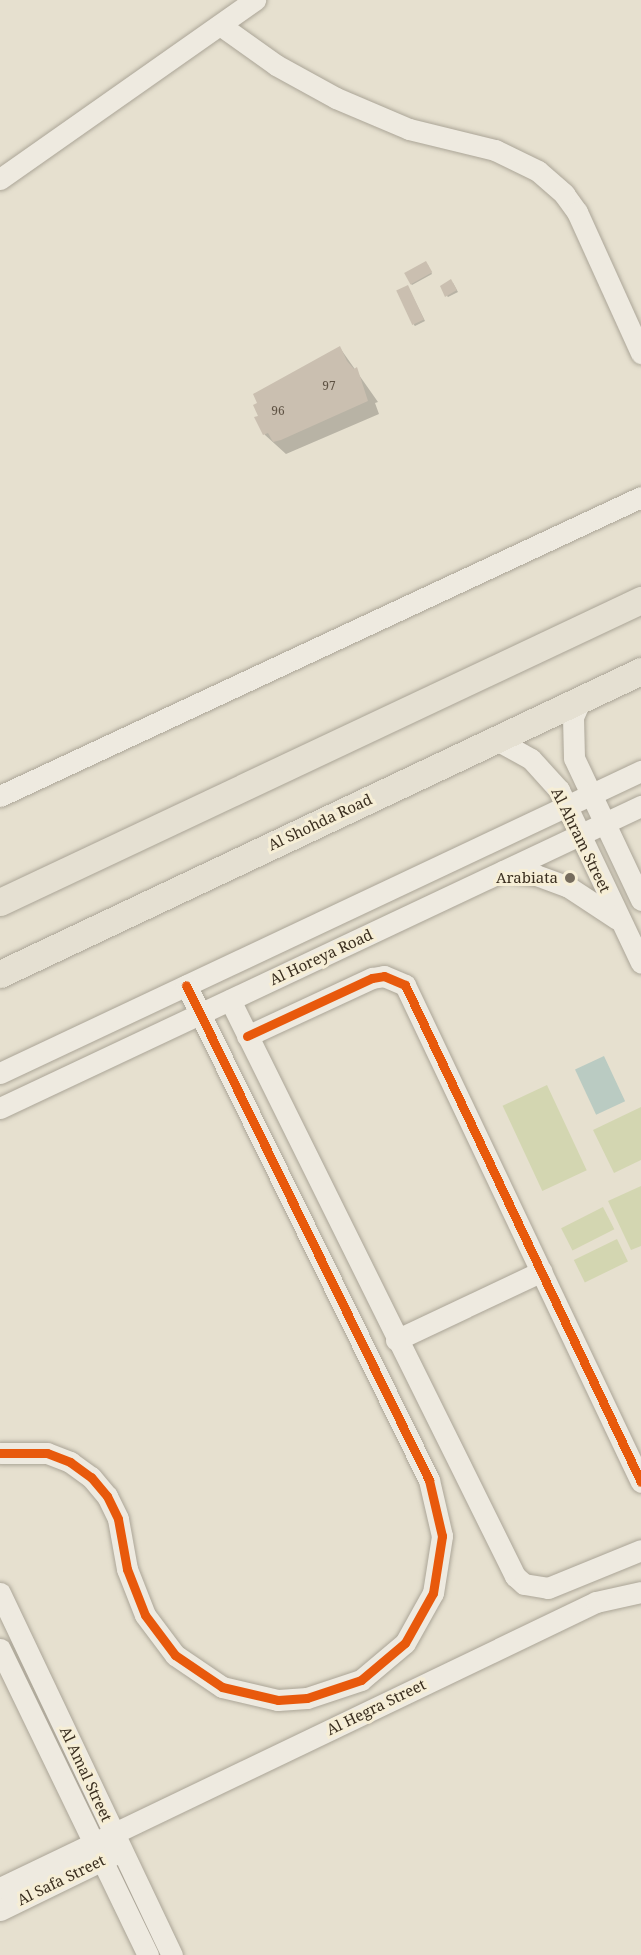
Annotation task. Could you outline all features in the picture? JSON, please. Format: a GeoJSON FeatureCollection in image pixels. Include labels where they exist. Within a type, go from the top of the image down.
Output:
{"type":"FeatureCollection","features":[{"type":"Feature","properties":{"kind":"main road"},"geometry":{"type":"LineString","coordinates":[[0,902],[641,600]]}},
{"type":"Feature","properties":{"kind":"main road","name":"Al Shohda Road"},"geometry":{"type":"LineString","coordinates":[[0,974],[641,670]]}},
{"type":"Feature","properties":{"kind":"street"},"geometry":{"type":"LineString","coordinates":[[0,179],[255,0]]}},
{"type":"Feature","properties":{"kind":"street"},"geometry":{"type":"LineString","coordinates":[[220,25],[276,66],[344,102],[409,129],[495,150],[538,171],[564,194],[577,212],[641,353]]}},
{"type":"Feature","properties":{"kind":"street"},"geometry":{"type":"LineString","coordinates":[[0,796],[641,497]]}},
{"type":"Feature","properties":{"kind":"street","name":"Al Ahram Street"},"geometry":{"type":"LineString","coordinates":[[581,699],[571,737],[574,758],[641,900]]}},
{"type":"Feature","properties":{"kind":"street","name":"Al Ahram Street"},"geometry":{"type":"LineString","coordinates":[[495,739],[531,759],[559,790],[640,957]]}},
{"type":"Feature","properties":{"kind":"street"},"geometry":{"type":"LineString","coordinates":[[0,1073],[641,771]]}},
{"type":"Feature","properties":{"kind":"street","name":"Al Horeya Road"},"geometry":{"type":"LineString","coordinates":[[0,1108],[641,806]]}},
{"type":"Feature","properties":{"kind":"street"},"geometry":{"type":"LineString","coordinates":[[503,871],[536,876],[567,886],[622,924]]}},
{"type":"Feature","properties":{"kind":"street"},"geometry":{"type":"LineString","coordinates":[[247,1036],[372,978],[384,976],[405,985],[641,1482]]}},
{"type":"Feature","properties":{"kind":"street"},"geometry":{"type":"LineString","coordinates":[[0,1453],[47,1453],[70,1462],[91,1477],[107,1496],[118,1519],[127,1569],[149,1622],[175,1655],[222,1687],[278,1700],[335,1692],[385,1664],[422,1619],[433,1593],[442,1536],[429,1480],[186,985]]}},
{"type":"Feature","properties":{"kind":"street"},"geometry":{"type":"LineString","coordinates":[[230,1000],[396,1340],[515,1576],[524,1584],[548,1588],[641,1550]]}},
{"type":"Feature","properties":{"kind":"street"},"geometry":{"type":"LineString","coordinates":[[396,1340],[542,1271]]}},
{"type":"Feature","properties":{"kind":"street","name":"Al Hegra Street"},"geometry":{"type":"LineString","coordinates":[[118,1842],[597,1602],[641,1592]]}},
{"type":"Feature","properties":{"kind":"street","name":"Al Amal Street"},"geometry":{"type":"LineString","coordinates":[[0,1593],[172,1955]]}},
{"type":"Feature","properties":{"kind":"street","name":"Al Amal Street"},"geometry":{"type":"LineString","coordinates":[[0,1649],[148,1955]]}},
{"type":"Feature","properties":{"kind":"street","name":"Al Safa Street"},"geometry":{"type":"LineString","coordinates":[[0,1910],[118,1842]]}},
{"type":"Feature","properties":{"kind":"street","name":"Al Safa Street"},"geometry":{"type":"LineString","coordinates":[[0,1888],[98,1852]]}},
{"type":"Feature","properties":{"kind":"green space"},"geometry":{"type":"Polygon","coordinates":[[[547,1085],[587,1170],[542,1191],[503,1106],[547,1085]]]}},
{"type":"Feature","properties":{"kind":"green space"},"geometry":{"type":"Polygon","coordinates":[[[641,1107],[641,1160],[614,1173],[593,1130],[641,1107]]]}},
{"type":"Feature","properties":{"kind":"green space"},"geometry":{"type":"Polygon","coordinates":[[[641,1186],[641,1246],[631,1250],[608,1201],[641,1186]]]}},
{"type":"Feature","properties":{"kind":"green space"},"geometry":{"type":"Polygon","coordinates":[[[603,1207],[614,1229],[572,1251],[561,1228],[603,1207]]]}},
{"type":"Feature","properties":{"kind":"green space"},"geometry":{"type":"Polygon","coordinates":[[[617,1239],[628,1261],[585,1283],[574,1260],[617,1239]]]}},
{"type":"Feature","properties":{"kind":"shaded area"},"geometry":{"type":"Polygon","coordinates":[[[604,1056],[625,1101],[596,1115],[575,1070],[604,1056]]]}},
{"type":"Feature","properties":{"kind":"building"},"geometry":{"type":"Polygon","coordinates":[[[426,261],[432,272],[410,284],[404,273],[426,261]]]}},
{"type":"Feature","properties":{"kind":"building"},"geometry":{"type":"Polygon","coordinates":[[[451,279],[457,290],[445,297],[440,286],[451,279]]]}},
{"type":"Feature","properties":{"kind":"building"},"geometry":{"type":"Polygon","coordinates":[[[408,285],[424,319],[412,325],[396,290],[408,285]]]}},
{"type":"Feature","properties":{"kind":"building"},"geometry":{"type":"Polygon","coordinates":[[[340,346],[347,361],[354,369],[357,367],[368,401],[281,440],[273,442],[268,433],[263,435],[254,417],[258,416],[253,405],[257,403],[253,394],[340,346]]]}},
{"type":"Feature","properties":{"kind":"cycle path"},"geometry":{"type":"LineString","coordinates":[[247,1036],[372,978],[384,976],[405,985],[641,1482]]}},
{"type":"Feature","properties":{"kind":"cycle path"},"geometry":{"type":"LineString","coordinates":[[0,1453],[47,1453],[70,1462],[91,1477],[107,1496],[118,1519],[127,1569],[145,1615],[175,1655],[222,1687],[278,1700],[307,1698],[361,1680],[405,1643],[433,1593],[442,1536],[429,1480],[186,985]]}},
{"type":"Feature","properties":{"kind":"place","name":"Arabiata"},"geometry":{"type":"Point","coordinates":[570,878]}}]}
